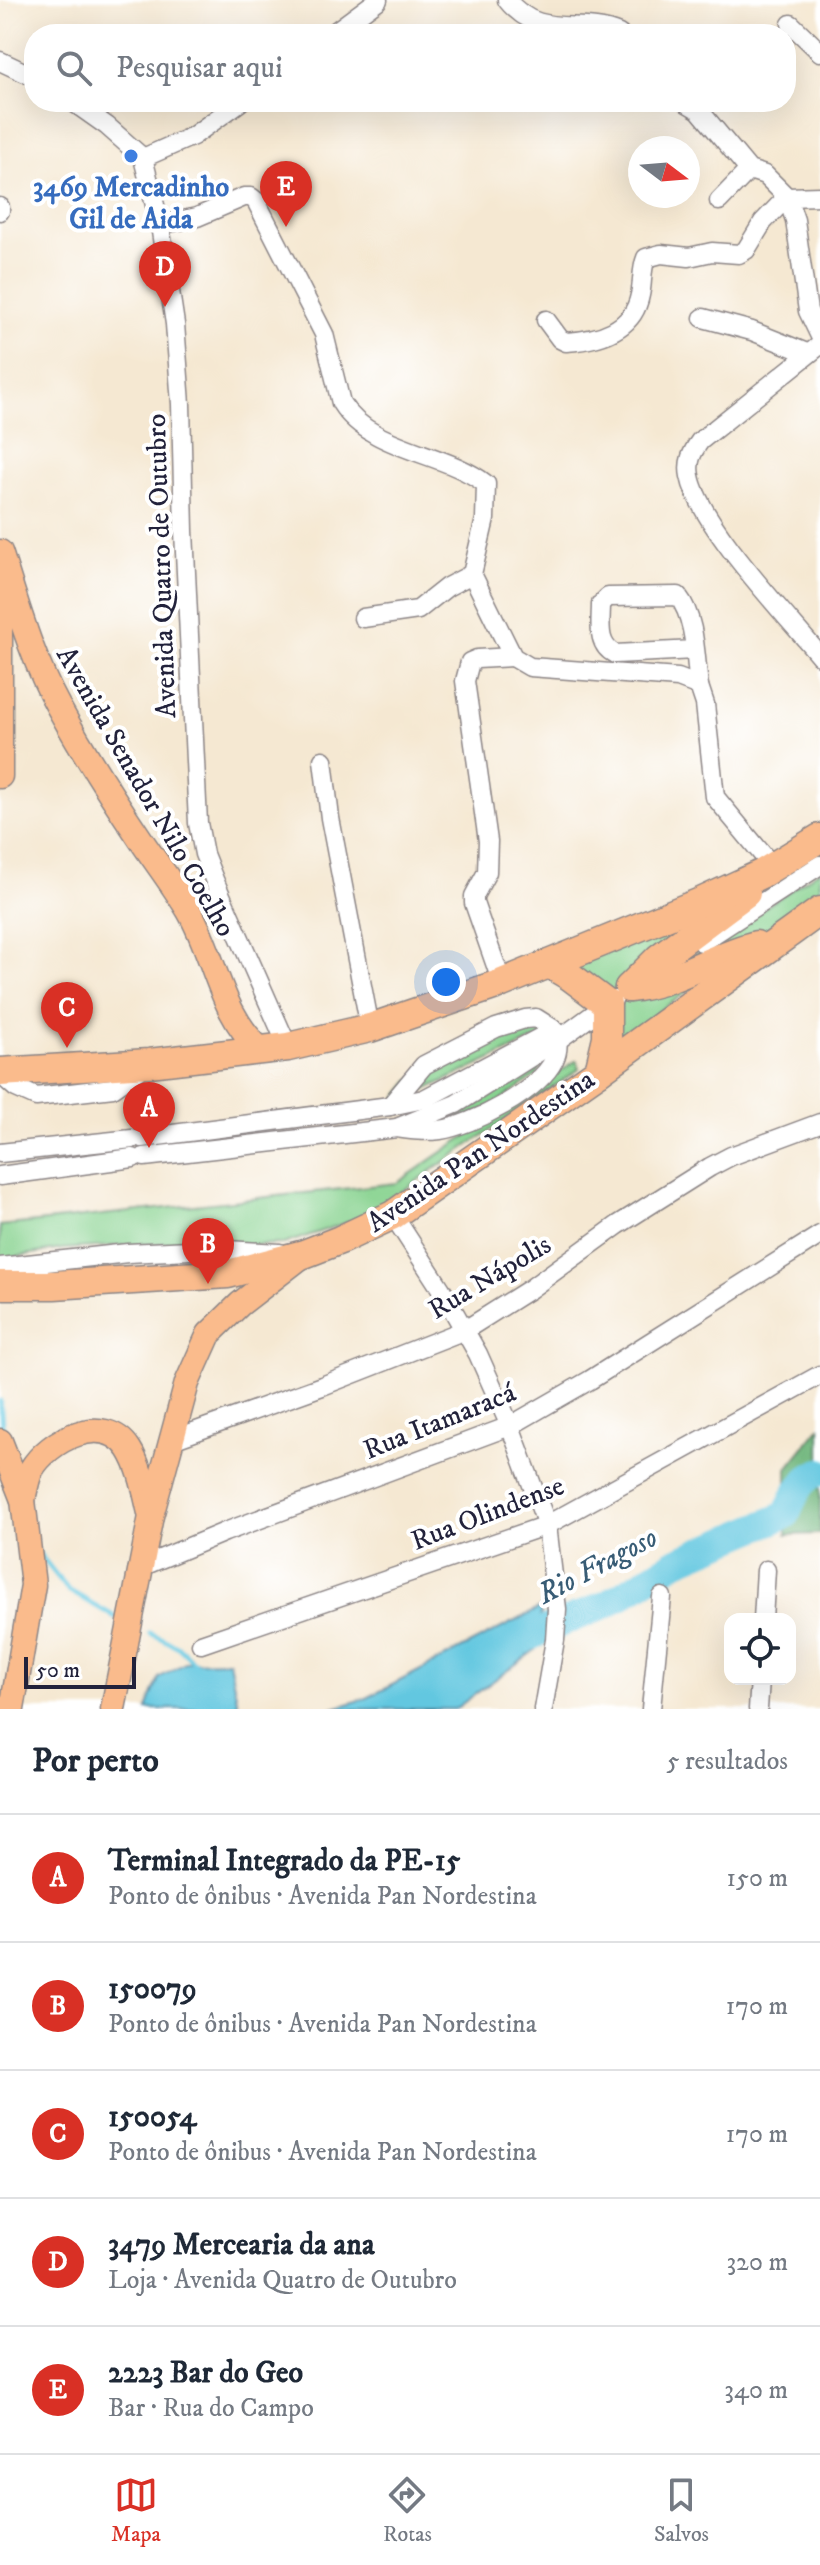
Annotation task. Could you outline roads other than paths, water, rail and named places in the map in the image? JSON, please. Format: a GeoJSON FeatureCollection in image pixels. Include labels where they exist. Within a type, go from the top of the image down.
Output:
{"type":"FeatureCollection","features":[{"type":"Feature","properties":{"kind":"highway"},"geometry":{"type":"LineString","coordinates":[[0,1073],[149,1063],[274,1048],[370,1028],[549,964],[767,870],[820,838]]}},
{"type":"Feature","properties":{"kind":"highway"},"geometry":{"type":"LineString","coordinates":[[599,1071],[614,999],[647,968],[743,897],[767,870]]}},
{"type":"Feature","properties":{"kind":"highway","name":"Avenida Pan Nordestina"},"geometry":{"type":"LineString","coordinates":[[0,1285],[54,1285],[228,1274],[304,1254],[393,1215],[820,911]]}},
{"type":"Feature","properties":{"kind":"highway"},"geometry":{"type":"LineString","coordinates":[[549,964],[614,999],[733,952],[778,940]]}},
{"type":"Feature","properties":{"kind":"main road","name":"Avenida Senador Nilo Coelho"},"geometry":{"type":"LineString","coordinates":[[0,552],[33,654],[56,703],[136,833],[188,909],[200,931],[231,1011],[245,1033],[274,1048]]}},
{"type":"Feature","properties":{"kind":"main road","name":"Avenida Senador Nilo Coelho"},"geometry":{"type":"LineString","coordinates":[[0,552],[0,776]]}},
{"type":"Feature","properties":{"kind":"main road"},"geometry":{"type":"LineString","coordinates":[[113,1709],[151,1516],[187,1383],[209,1334],[240,1304],[304,1254]]}},
{"type":"Feature","properties":{"kind":"main road"},"geometry":{"type":"LineString","coordinates":[[23,1500],[31,1471],[45,1452],[68,1435],[95,1431],[115,1436],[128,1448],[141,1477],[151,1516]]}},
{"type":"Feature","properties":{"kind":"main road"},"geometry":{"type":"LineString","coordinates":[[0,1441],[23,1500],[33,1585],[12,1709]]}},
{"type":"Feature","properties":{"kind":"street"},"geometry":{"type":"LineString","coordinates":[[346,24],[378,0]]}},
{"type":"Feature","properties":{"kind":"street"},"geometry":{"type":"LineString","coordinates":[[507,0],[517,12],[532,22],[546,24]]}},
{"type":"Feature","properties":{"kind":"street"},"geometry":{"type":"LineString","coordinates":[[796,29],[820,52]]}},
{"type":"Feature","properties":{"kind":"street"},"geometry":{"type":"LineString","coordinates":[[0,61],[24,72]]}},
{"type":"Feature","properties":{"kind":"street"},"geometry":{"type":"LineString","coordinates":[[87,112],[143,158],[193,136],[226,112]]}},
{"type":"Feature","properties":{"kind":"street"},"geometry":{"type":"LineString","coordinates":[[701,112],[749,170],[765,175],[787,197],[795,220],[808,311],[820,336]]}},
{"type":"Feature","properties":{"kind":"street","name":"Avenida Quatro de Outubro"},"geometry":{"type":"LineString","coordinates":[[143,158],[160,225],[175,324],[198,823],[204,854],[274,1048]]}},
{"type":"Feature","properties":{"kind":"street"},"geometry":{"type":"LineString","coordinates":[[719,201],[749,170]]}},
{"type":"Feature","properties":{"kind":"street"},"geometry":{"type":"LineString","coordinates":[[546,320],[557,336],[566,342],[618,329],[628,323],[637,307],[646,258],[661,254],[689,257],[712,252],[739,254],[746,250],[763,222],[787,197],[820,196]]}},
{"type":"Feature","properties":{"kind":"street"},"geometry":{"type":"LineString","coordinates":[[160,225],[197,217],[244,197],[256,201],[324,334],[341,403],[347,411],[364,427],[486,484],[485,519],[472,574],[513,657],[530,667],[678,678],[699,686]]}},
{"type":"Feature","properties":{"kind":"street"},"geometry":{"type":"LineString","coordinates":[[703,318],[814,349]]}},
{"type":"Feature","properties":{"kind":"street"},"geometry":{"type":"LineString","coordinates":[[814,349],[700,441],[692,452],[689,464],[693,487],[710,519],[820,656]]}},
{"type":"Feature","properties":{"kind":"street"},"geometry":{"type":"LineString","coordinates":[[363,618],[418,610],[447,587],[472,574]]}},
{"type":"Feature","properties":{"kind":"street"},"geometry":{"type":"LineString","coordinates":[[695,650],[609,652],[602,640],[601,604],[608,597],[678,596],[693,631],[715,797],[767,870]]}},
{"type":"Feature","properties":{"kind":"street"},"geometry":{"type":"LineString","coordinates":[[502,983],[474,903],[474,896],[487,872],[488,841],[465,681],[470,662],[513,657]]}},
{"type":"Feature","properties":{"kind":"street"},"geometry":{"type":"LineString","coordinates":[[323,760],[330,818],[370,1028]]}},
{"type":"Feature","properties":{"kind":"street"},"geometry":{"type":"LineString","coordinates":[[0,1153],[390,1106],[424,1099],[557,1035],[820,865]]}},
{"type":"Feature","properties":{"kind":"street"},"geometry":{"type":"LineString","coordinates":[[390,1106],[424,1065],[496,1028],[536,1018],[557,1035]]}},
{"type":"Feature","properties":{"kind":"street"},"geometry":{"type":"LineString","coordinates":[[0,1176],[397,1128],[424,1132],[443,1130],[494,1110],[539,1079],[556,1057],[557,1035]]}},
{"type":"Feature","properties":{"kind":"street","name":"Rua Nápolis"},"geometry":{"type":"LineString","coordinates":[[169,1441],[465,1330],[530,1289],[618,1225],[710,1167],[731,1156],[820,1123]]}},
{"type":"Feature","properties":{"kind":"street"},"geometry":{"type":"LineString","coordinates":[[393,1215],[478,1354],[510,1426],[547,1525],[557,1609],[543,1709]]}},
{"type":"Feature","properties":{"kind":"street","name":"Rua Itamaracá"},"geometry":{"type":"LineString","coordinates":[[141,1567],[225,1532],[510,1426],[590,1380],[820,1235]]}},
{"type":"Feature","properties":{"kind":"street"},"geometry":{"type":"LineString","coordinates":[[0,1267],[128,1253],[210,1249],[304,1254]]}},
{"type":"Feature","properties":{"kind":"street","name":"Rua Olindense"},"geometry":{"type":"LineString","coordinates":[[201,1644],[547,1525],[820,1375]]}},
{"type":"Feature","properties":{"kind":"street"},"geometry":{"type":"LineString","coordinates":[[763,1613],[766,1570]]}},
{"type":"Feature","properties":{"kind":"street"},"geometry":{"type":"LineString","coordinates":[[651,1709],[662,1597]]}},
{"type":"Feature","properties":{"kind":"street"},"geometry":{"type":"LineString","coordinates":[[758,1709],[760,1685]]}},
{"type":"Feature","properties":{"kind":"water"},"geometry":{"type":"Polygon","coordinates":[[[542,1607],[535,1650],[455,1709],[331,1709],[367,1698],[542,1607]]]}},
{"type":"Feature","properties":{"kind":"water"},"geometry":{"type":"Polygon","coordinates":[[[229,1661],[239,1709],[147,1709],[159,1678],[187,1662],[229,1661]]]}},
{"type":"Feature","properties":{"kind":"waterway"},"geometry":{"type":"LineString","coordinates":[[0,1401],[3,1436]]}},
{"type":"Feature","properties":{"kind":"waterway","name":"Rio Fragoso"},"geometry":{"type":"LineString","coordinates":[[503,1648],[607,1604],[677,1561],[786,1515],[803,1484],[820,1472]]}},
{"type":"Feature","properties":{"kind":"waterway"},"geometry":{"type":"LineString","coordinates":[[37,1551],[68,1590],[115,1617]]}},
{"type":"Feature","properties":{"kind":"waterway"},"geometry":{"type":"LineString","coordinates":[[150,1633],[177,1646],[198,1666]]}},
{"type":"Feature","properties":{"kind":"place","name":"3469 Mercadinho Gil de Aida"},"geometry":{"type":"Point","coordinates":[131,156]}},
{"type":"Feature","properties":{"kind":"place","name":"2223 Bar do Geo"},"geometry":{"type":"Point","coordinates":[286,227]}},
{"type":"Feature","properties":{"kind":"place","name":"3479 Mercearia da ana"},"geometry":{"type":"Point","coordinates":[165,307]}},
{"type":"Feature","properties":{"kind":"place","name":"150054"},"geometry":{"type":"Point","coordinates":[67,1048]}},
{"type":"Feature","properties":{"kind":"place","name":"Terminal Integrado da PE-15"},"geometry":{"type":"Point","coordinates":[149,1148]}},
{"type":"Feature","properties":{"kind":"place","name":"150079"},"geometry":{"type":"Point","coordinates":[208,1284]}}]}
